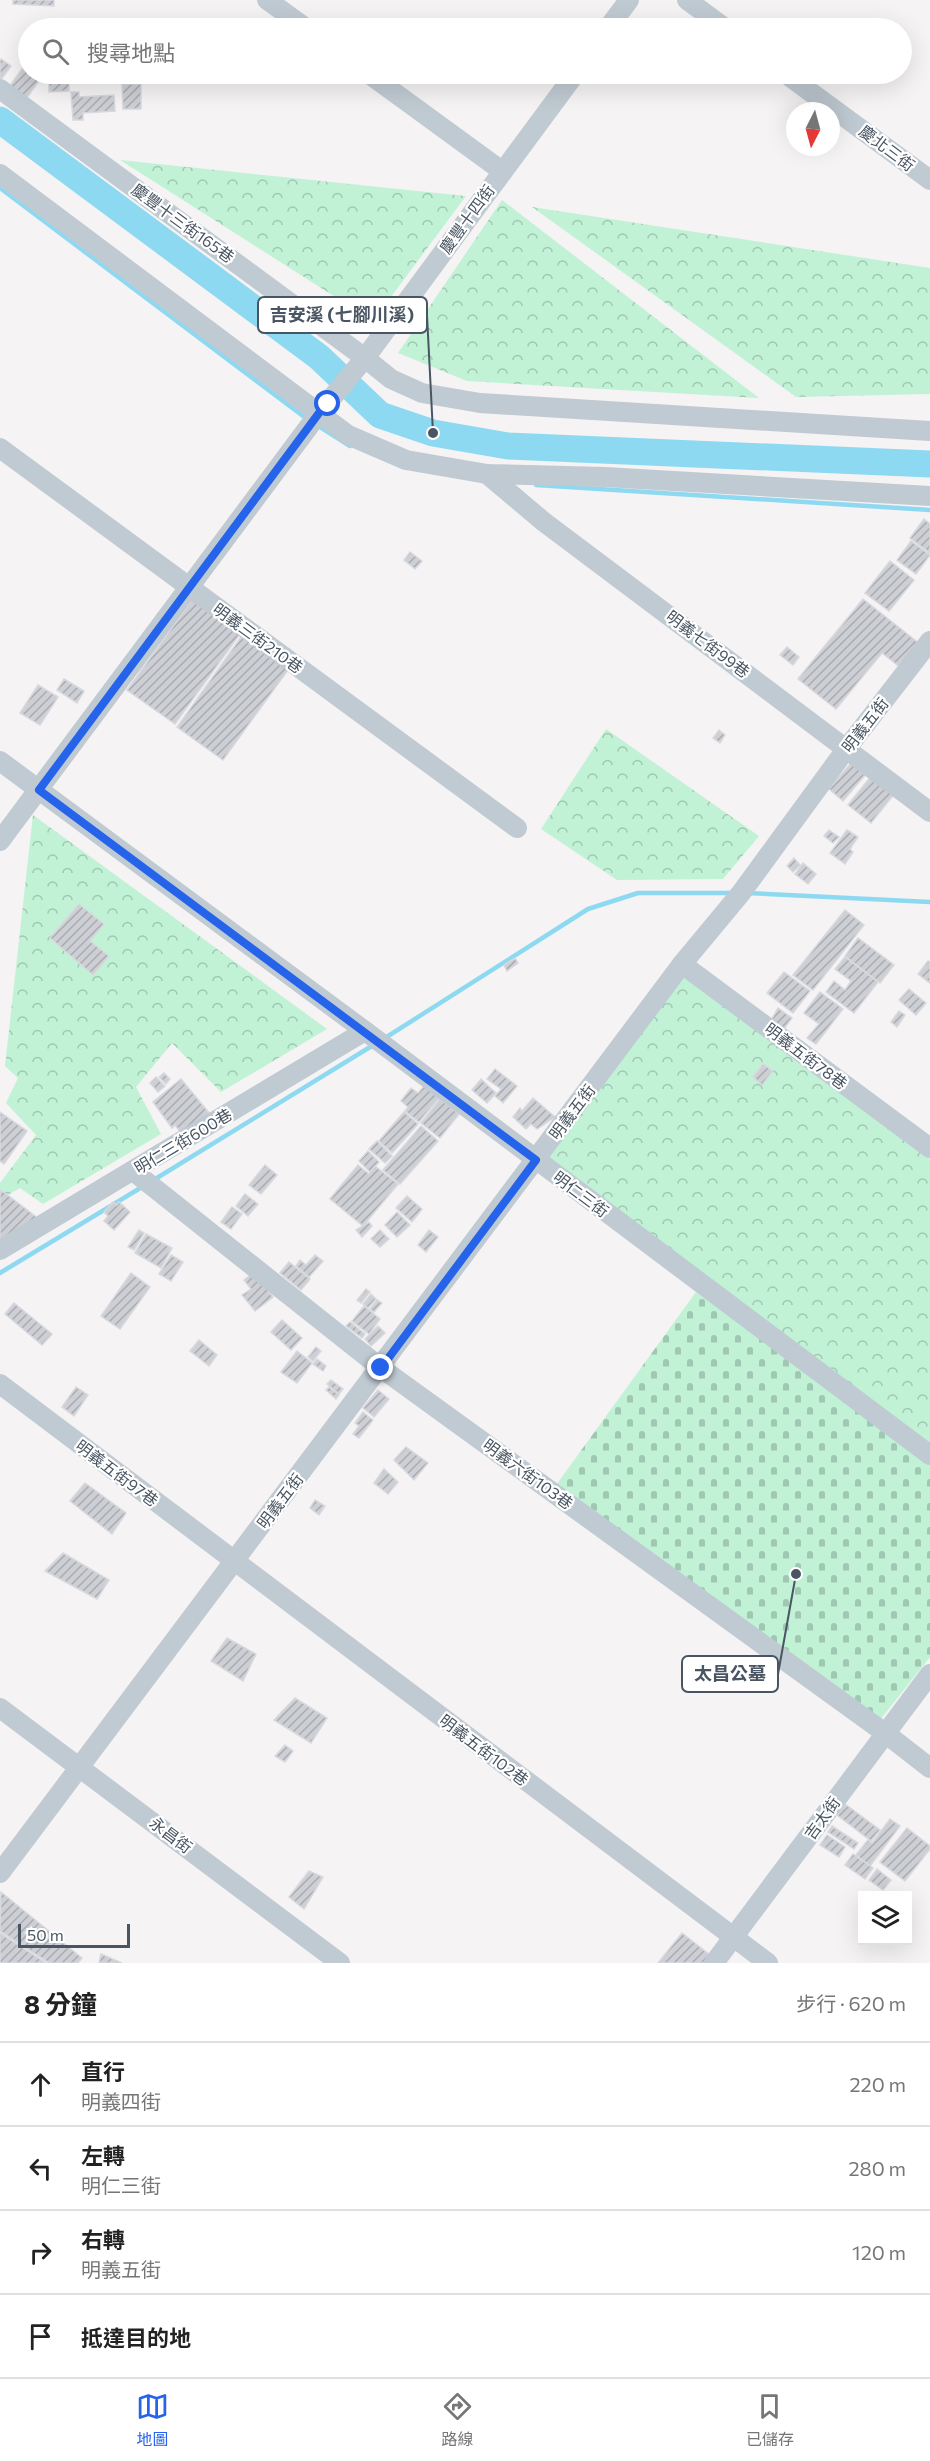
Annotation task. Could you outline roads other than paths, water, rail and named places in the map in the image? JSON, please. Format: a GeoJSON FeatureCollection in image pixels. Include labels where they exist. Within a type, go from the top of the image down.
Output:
{"type":"FeatureCollection","features":[{"type":"Feature","properties":{"kind":"street"},"geometry":{"type":"LineString","coordinates":[[267,0],[292,18]]}},
{"type":"Feature","properties":{"kind":"street"},"geometry":{"type":"LineString","coordinates":[[616,18],[630,0]]}},
{"type":"Feature","properties":{"kind":"street"},"geometry":{"type":"LineString","coordinates":[[687,0],[711,18]]}},
{"type":"Feature","properties":{"kind":"street"},"geometry":{"type":"LineString","coordinates":[[383,84],[502,171]]}},
{"type":"Feature","properties":{"kind":"street","name":"慶豐十四街"},"geometry":{"type":"LineString","coordinates":[[0,841],[567,84]]}},
{"type":"Feature","properties":{"kind":"street","name":"慶北三街"},"geometry":{"type":"LineString","coordinates":[[800,84],[930,180]]}},
{"type":"Feature","properties":{"kind":"street","name":"慶豐十三街165巷"},"geometry":{"type":"LineString","coordinates":[[0,89],[362,361],[391,379],[422,393],[480,403],[930,431]]}},
{"type":"Feature","properties":{"kind":"street"},"geometry":{"type":"LineString","coordinates":[[0,174],[324,408],[348,435],[406,459],[487,474],[605,477],[930,496]]}},
{"type":"Feature","properties":{"kind":"street","name":"明義三街210巷"},"geometry":{"type":"LineString","coordinates":[[0,448],[517,828]]}},
{"type":"Feature","properties":{"kind":"street","name":"明義七街99巷"},"geometry":{"type":"LineString","coordinates":[[487,474],[544,522],[930,812]]}},
{"type":"Feature","properties":{"kind":"street","name":"明義五街"},"geometry":{"type":"LineString","coordinates":[[0,1873],[682,964],[741,893],[846,748],[930,641]]}},
{"type":"Feature","properties":{"kind":"street","name":"明仁三街"},"geometry":{"type":"LineString","coordinates":[[0,761],[930,1455]]}},
{"type":"Feature","properties":{"kind":"street","name":"明義五街78巷"},"geometry":{"type":"LineString","coordinates":[[682,964],[930,1148]]}},
{"type":"Feature","properties":{"kind":"street","name":"明仁三街600巷"},"geometry":{"type":"LineString","coordinates":[[0,1250],[133,1171],[374,1038]]}},
{"type":"Feature","properties":{"kind":"street","name":"明義六街103巷"},"geometry":{"type":"LineString","coordinates":[[133,1171],[381,1368],[930,1768]]}},
{"type":"Feature","properties":{"kind":"street","name":"明義五街97巷"},"geometry":{"type":"LineString","coordinates":[[0,1384],[234,1562]]}},
{"type":"Feature","properties":{"kind":"street","name":"明義五街102巷"},"geometry":{"type":"LineString","coordinates":[[234,1562],[768,1963]]}},
{"type":"Feature","properties":{"kind":"street","name":"吉太街"},"geometry":{"type":"LineString","coordinates":[[714,1963],[930,1674]]}},
{"type":"Feature","properties":{"kind":"street","name":"永昌街"},"geometry":{"type":"LineString","coordinates":[[0,1708],[340,1963]]}},
{"type":"Feature","properties":{"kind":"waterway"},"geometry":{"type":"LineString","coordinates":[[0,120],[319,357],[380,415],[433,433],[508,446],[930,464]]}},
{"type":"Feature","properties":{"kind":"waterway"},"geometry":{"type":"LineString","coordinates":[[0,188],[307,419]]}},
{"type":"Feature","properties":{"kind":"waterway"},"geometry":{"type":"LineString","coordinates":[[317,425],[350,446]]}},
{"type":"Feature","properties":{"kind":"waterway"},"geometry":{"type":"LineString","coordinates":[[536,485],[930,510]]}},
{"type":"Feature","properties":{"kind":"waterway"},"geometry":{"type":"LineString","coordinates":[[385,1038],[588,909],[638,893],[732,893]]}},
{"type":"Feature","properties":{"kind":"waterway"},"geometry":{"type":"LineString","coordinates":[[747,893],[930,902]]}},
{"type":"Feature","properties":{"kind":"waterway"},"geometry":{"type":"LineString","coordinates":[[152,1181],[375,1044]]}},
{"type":"Feature","properties":{"kind":"waterway"},"geometry":{"type":"LineString","coordinates":[[0,1273],[142,1187]]}},
{"type":"Feature","properties":{"kind":"place","name":"吉安溪 (七腳川溪)"},"geometry":{"type":"Point","coordinates":[433,433]}},
{"type":"Feature","properties":{"kind":"place","name":"太昌公墓"},"geometry":{"type":"Point","coordinates":[796,1574]}}]}
